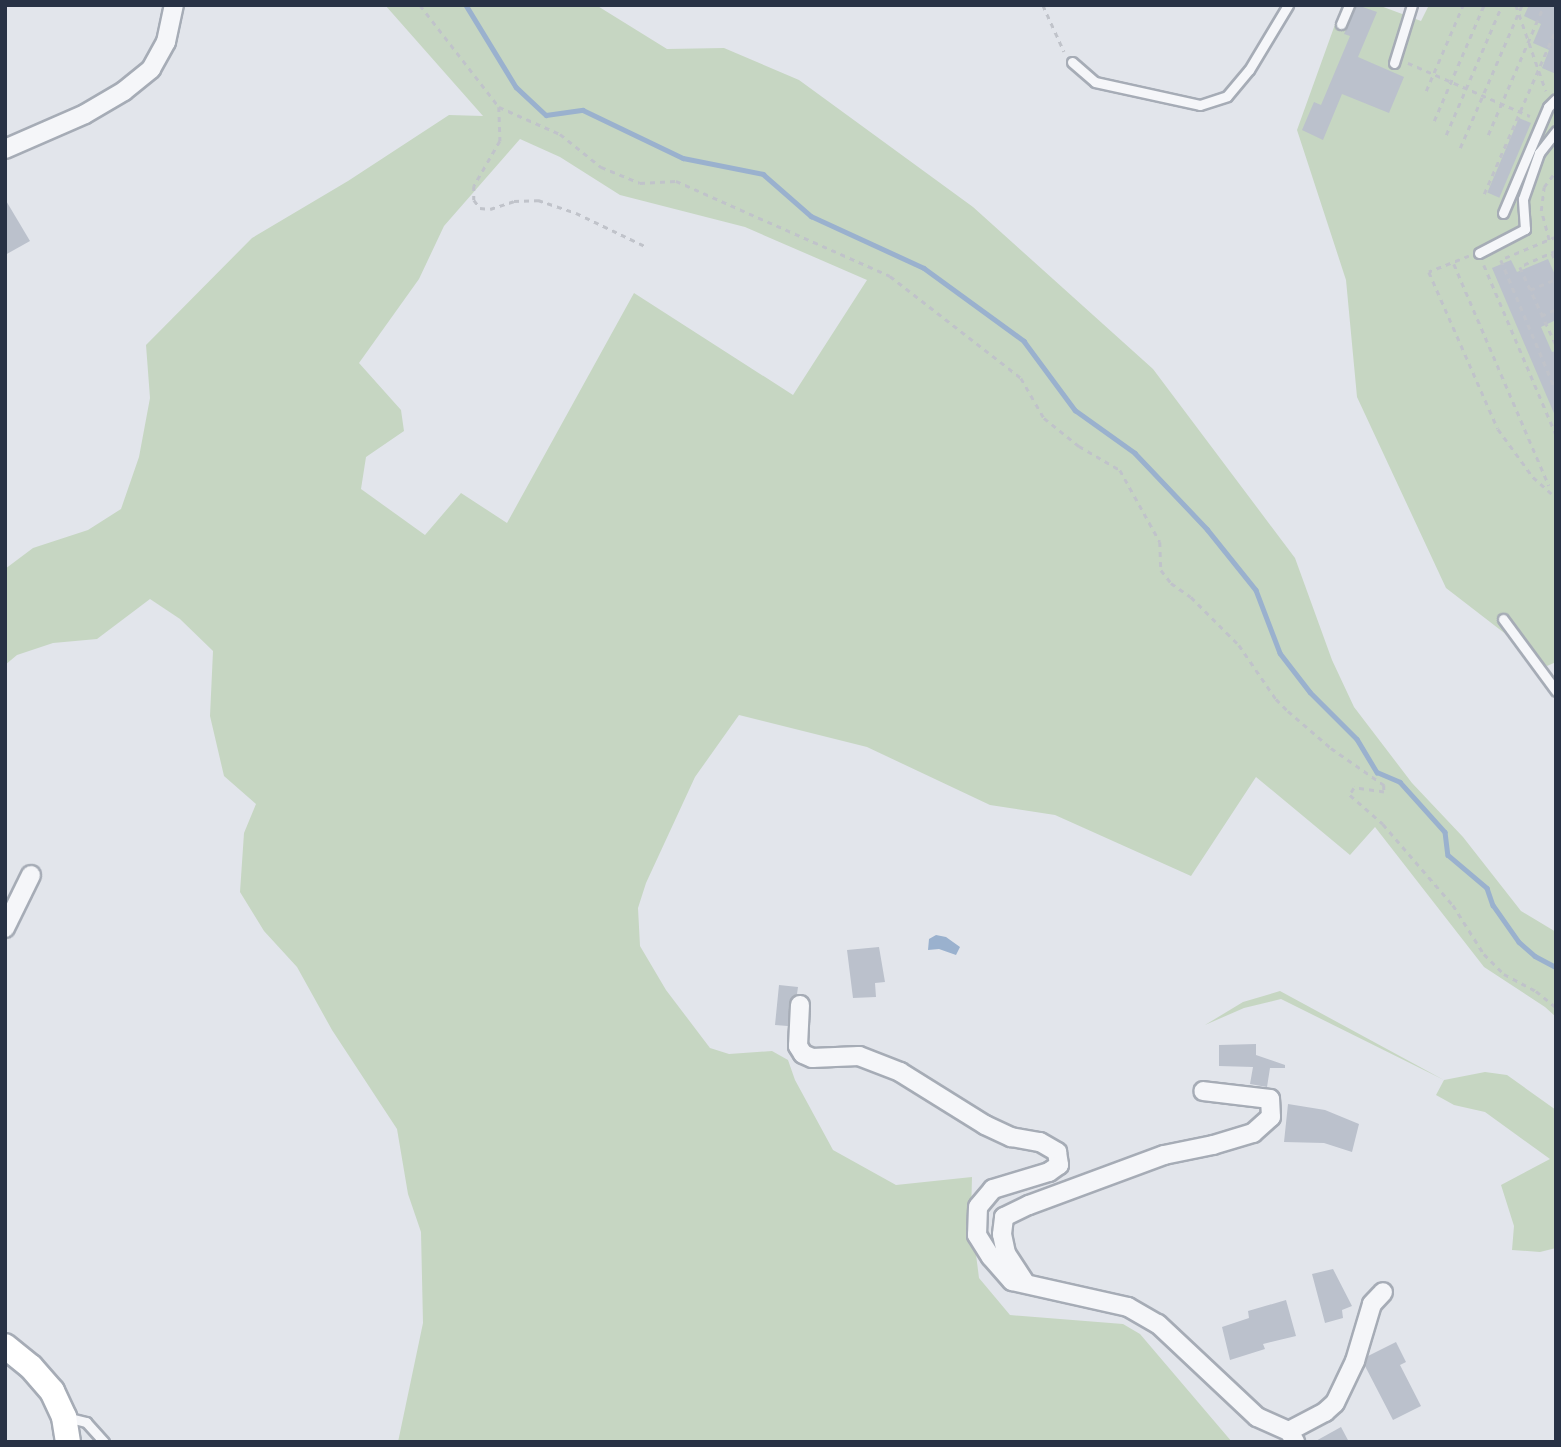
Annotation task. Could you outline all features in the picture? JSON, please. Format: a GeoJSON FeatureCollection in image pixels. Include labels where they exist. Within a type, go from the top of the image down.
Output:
{"type":"FeatureCollection","features":[{"type":"Feature","properties":{"kind":"street"},"geometry":{"type":"LineString","coordinates":[[5,149],[85,114],[124,91],[151,69],[166,42],[174,5]]}},
{"type":"Feature","properties":{"kind":"street"},"geometry":{"type":"LineString","coordinates":[[5,928],[31,875]]}},
{"type":"Feature","properties":{"kind":"street"},"geometry":{"type":"LineString","coordinates":[[800,1005],[798,1046],[803,1054],[812,1058],[859,1056],[900,1072],[985,1125],[1011,1137],[1040,1142],[1057,1152],[1059,1164],[1049,1172],[993,1189],[978,1207],[977,1235],[1012,1280],[1128,1307],[1158,1324],[1257,1417],[1292,1436],[1335,1403],[1355,1361],[1372,1304],[1383,1292]]}},
{"type":"Feature","properties":{"kind":"street"},"geometry":{"type":"LineString","coordinates":[[1026,1284],[1006,1253],[1002,1234],[1004,1217],[1029,1205],[1164,1155],[1213,1146],[1253,1133],[1271,1117],[1270,1099],[1203,1091]]}},
{"type":"Feature","properties":{"kind":"street"},"geometry":{"type":"LineString","coordinates":[[5,1346],[31,1367],[45,1383],[64,1417],[68,1442]]}},
{"type":"Feature","properties":{"kind":"lane"},"geometry":{"type":"LineString","coordinates":[[1072,62],[1095,82],[1200,105],[1227,96],[1249,70],[1288,5]]}},
{"type":"Feature","properties":{"kind":"lane"},"geometry":{"type":"LineString","coordinates":[[1341,24],[1349,5]]}},
{"type":"Feature","properties":{"kind":"lane"},"geometry":{"type":"LineString","coordinates":[[1394,60],[1412,5]]}},
{"type":"Feature","properties":{"kind":"lane"},"geometry":{"type":"LineString","coordinates":[[1503,213],[1540,124],[1553,101]]}},
{"type":"Feature","properties":{"kind":"lane"},"geometry":{"type":"LineString","coordinates":[[1540,124],[1546,146]]}},
{"type":"Feature","properties":{"kind":"lane"},"geometry":{"type":"LineString","coordinates":[[1479,253],[1525,229],[1523,199],[1539,153],[1556,131]]}},
{"type":"Feature","properties":{"kind":"lane"},"geometry":{"type":"LineString","coordinates":[[1503,619],[1556,691]]}},
{"type":"Feature","properties":{"kind":"lane"},"geometry":{"type":"LineString","coordinates":[[64,1417],[86,1422],[104,1442]]}},
{"type":"Feature","properties":{"kind":"path"},"geometry":{"type":"LineString","coordinates":[[420,5],[499,107],[560,135],[601,167],[640,183],[676,181],[890,276],[1021,378],[1044,418],[1079,446],[1120,470],[1160,542],[1161,570],[1171,583],[1191,597],[1239,645],[1276,699],[1331,748],[1384,785],[1384,792],[1354,788],[1350,795],[1383,824],[1453,905],[1484,954],[1504,974],[1536,991],[1556,1007]]}},
{"type":"Feature","properties":{"kind":"path"},"geometry":{"type":"LineString","coordinates":[[1042,5],[1058,41],[1072,62]]}},
{"type":"Feature","properties":{"kind":"path"},"geometry":{"type":"LineString","coordinates":[[1426,91],[1463,5]]}},
{"type":"Feature","properties":{"kind":"path"},"geometry":{"type":"LineString","coordinates":[[1434,121],[1484,5]]}},
{"type":"Feature","properties":{"kind":"path"},"geometry":{"type":"LineString","coordinates":[[1446,135],[1502,5]]}},
{"type":"Feature","properties":{"kind":"path"},"geometry":{"type":"LineString","coordinates":[[1517,5],[1538,69],[1553,101]]}},
{"type":"Feature","properties":{"kind":"path"},"geometry":{"type":"LineString","coordinates":[[1460,148],[1522,5]]}},
{"type":"Feature","properties":{"kind":"path"},"geometry":{"type":"LineString","coordinates":[[1488,135],[1544,5]]}},
{"type":"Feature","properties":{"kind":"path"},"geometry":{"type":"LineString","coordinates":[[1484,194],[1556,29]]}},
{"type":"Feature","properties":{"kind":"path"},"geometry":{"type":"LineString","coordinates":[[1394,60],[1466,88],[1540,124]]}},
{"type":"Feature","properties":{"kind":"path"},"geometry":{"type":"LineString","coordinates":[[499,107],[500,141],[474,186],[474,200],[480,208],[490,209],[514,201],[538,200],[576,213],[647,247]]}},
{"type":"Feature","properties":{"kind":"path"},"geometry":{"type":"LineString","coordinates":[[1549,240],[1541,211],[1544,187],[1556,171]]}},
{"type":"Feature","properties":{"kind":"path"},"geometry":{"type":"LineString","coordinates":[[1556,237],[1501,260],[1556,391]]}},
{"type":"Feature","properties":{"kind":"path"},"geometry":{"type":"LineString","coordinates":[[1556,262],[1554,252],[1520,267],[1556,345]]}},
{"type":"Feature","properties":{"kind":"path"},"geometry":{"type":"LineString","coordinates":[[1550,489],[1533,477],[1498,429],[1429,272],[1479,253],[1556,435]]}},
{"type":"Feature","properties":{"kind":"path"},"geometry":{"type":"LineString","coordinates":[[1453,263],[1556,498]]}},
{"type":"Feature","properties":{"kind":"path"},"geometry":{"type":"LineString","coordinates":[[1530,290],[1556,279]]}},
{"type":"Feature","properties":{"kind":"path"},"geometry":{"type":"LineString","coordinates":[[1541,316],[1556,309]]}},
{"type":"Feature","properties":{"kind":"green space"},"geometry":{"type":"Polygon","coordinates":[[[385,5],[596,5],[667,49],[724,48],[799,80],[973,207],[1153,369],[1295,558],[1332,660],[1354,707],[1412,783],[1463,837],[1521,911],[1556,932],[1556,1017],[1484,967],[1375,827],[1350,855],[1256,777],[1191,876],[1055,815],[990,805],[867,747],[739,715],[695,777],[646,883],[638,908],[640,946],[666,990],[710,1048],[729,1054],[772,1051],[788,1060],[795,1080],[833,1150],[896,1185],[972,1177],[971,1215],[979,1278],[1010,1315],[1123,1324],[1140,1334],[1232,1442],[398,1442],[423,1323],[421,1232],[408,1194],[397,1129],[332,1030],[297,967],[264,931],[240,892],[244,833],[256,804],[224,776],[210,716],[213,651],[180,619],[150,599],[97,639],[53,643],[17,655],[5,665],[5,569],[33,548],[88,530],[121,509],[139,457],[150,398],[146,345],[252,238],[348,181],[449,115],[483,116],[385,5]],[[520,139],[444,226],[419,279],[359,363],[401,410],[404,431],[366,457],[361,489],[425,535],[461,493],[507,523],[634,293],[793,395],[867,280],[745,227],[620,195],[560,157],[520,139]]]}},
{"type":"Feature","properties":{"kind":"green space"},"geometry":{"type":"Polygon","coordinates":[[[1342,5],[1378,5],[1421,21],[1429,5],[1556,5],[1556,662],[1547,666],[1446,588],[1357,397],[1346,280],[1297,130],[1342,5]]]}},
{"type":"Feature","properties":{"kind":"green space"},"geometry":{"type":"Polygon","coordinates":[[[1280,991],[1444,1080],[1281,999],[1244,1008],[1205,1025],[1243,1002],[1280,991]]]}},
{"type":"Feature","properties":{"kind":"green space"},"geometry":{"type":"Polygon","coordinates":[[[1485,1072],[1507,1075],[1556,1110],[1556,1248],[1540,1252],[1512,1250],[1514,1226],[1501,1185],[1550,1159],[1485,1112],[1454,1105],[1436,1095],[1444,1080],[1485,1072]]]}},
{"type":"Feature","properties":{"kind":"water"},"geometry":{"type":"Polygon","coordinates":[[[936,935],[946,937],[960,947],[956,955],[939,949],[928,950],[929,939],[936,935]]]}},
{"type":"Feature","properties":{"kind":"building"},"geometry":{"type":"Polygon","coordinates":[[[1357,5],[1377,12],[1358,57],[1404,77],[1389,113],[1342,94],[1323,140],[1302,130],[1314,102],[1321,105],[1350,36],[1344,34],[1357,5]]]}},
{"type":"Feature","properties":{"kind":"building"},"geometry":{"type":"Polygon","coordinates":[[[1529,5],[1556,5],[1556,74],[1542,68],[1549,50],[1533,43],[1541,24],[1524,16],[1529,5]]]}},
{"type":"Feature","properties":{"kind":"building"},"geometry":{"type":"Polygon","coordinates":[[[1519,118],[1531,123],[1499,198],[1487,193],[1519,118]]]}},
{"type":"Feature","properties":{"kind":"building"},"geometry":{"type":"Polygon","coordinates":[[[5,199],[30,241],[5,255],[5,199]]]}},
{"type":"Feature","properties":{"kind":"building"},"geometry":{"type":"Polygon","coordinates":[[[1548,259],[1556,277],[1556,320],[1541,327],[1552,352],[1556,351],[1556,418],[1492,268],[1511,260],[1517,272],[1548,259]]]}},
{"type":"Feature","properties":{"kind":"building"},"geometry":{"type":"Polygon","coordinates":[[[879,947],[885,982],[875,983],[876,997],[853,998],[847,950],[879,947]]]}},
{"type":"Feature","properties":{"kind":"building"},"geometry":{"type":"Polygon","coordinates":[[[779,985],[798,987],[797,994],[789,1004],[788,1026],[775,1025],[779,985]]]}},
{"type":"Feature","properties":{"kind":"building"},"geometry":{"type":"Polygon","coordinates":[[[1256,1044],[1256,1055],[1285,1065],[1285,1068],[1270,1068],[1267,1087],[1250,1084],[1253,1067],[1219,1066],[1219,1045],[1256,1044]]]}},
{"type":"Feature","properties":{"kind":"building"},"geometry":{"type":"Polygon","coordinates":[[[1288,1104],[1325,1110],[1359,1124],[1352,1152],[1324,1143],[1284,1142],[1288,1104]]]}},
{"type":"Feature","properties":{"kind":"building"},"geometry":{"type":"Polygon","coordinates":[[[1333,1269],[1352,1306],[1342,1310],[1343,1318],[1325,1323],[1312,1274],[1333,1269]]]}},
{"type":"Feature","properties":{"kind":"building"},"geometry":{"type":"Polygon","coordinates":[[[1286,1300],[1296,1336],[1263,1344],[1265,1349],[1230,1360],[1222,1327],[1249,1318],[1248,1311],[1286,1300]]]}},
{"type":"Feature","properties":{"kind":"building"},"geometry":{"type":"Polygon","coordinates":[[[1396,1342],[1406,1362],[1400,1365],[1421,1406],[1393,1420],[1365,1366],[1368,1356],[1396,1342]]]}},
{"type":"Feature","properties":{"kind":"building"},"geometry":{"type":"Polygon","coordinates":[[[1341,1427],[1349,1442],[1314,1442],[1341,1427]]]}},
{"type":"Feature","properties":{"kind":"waterway"},"geometry":{"type":"LineString","coordinates":[[466,5],[516,87],[546,115],[583,110],[683,158],[763,174],[811,216],[924,268],[1024,341],[1075,410],[1135,453],[1207,529],[1256,590],[1280,653],[1310,692],[1357,739],[1377,772],[1400,782],[1445,832],[1448,855],[1487,888],[1493,905],[1519,942],[1535,956],[1556,967]]}}]}
